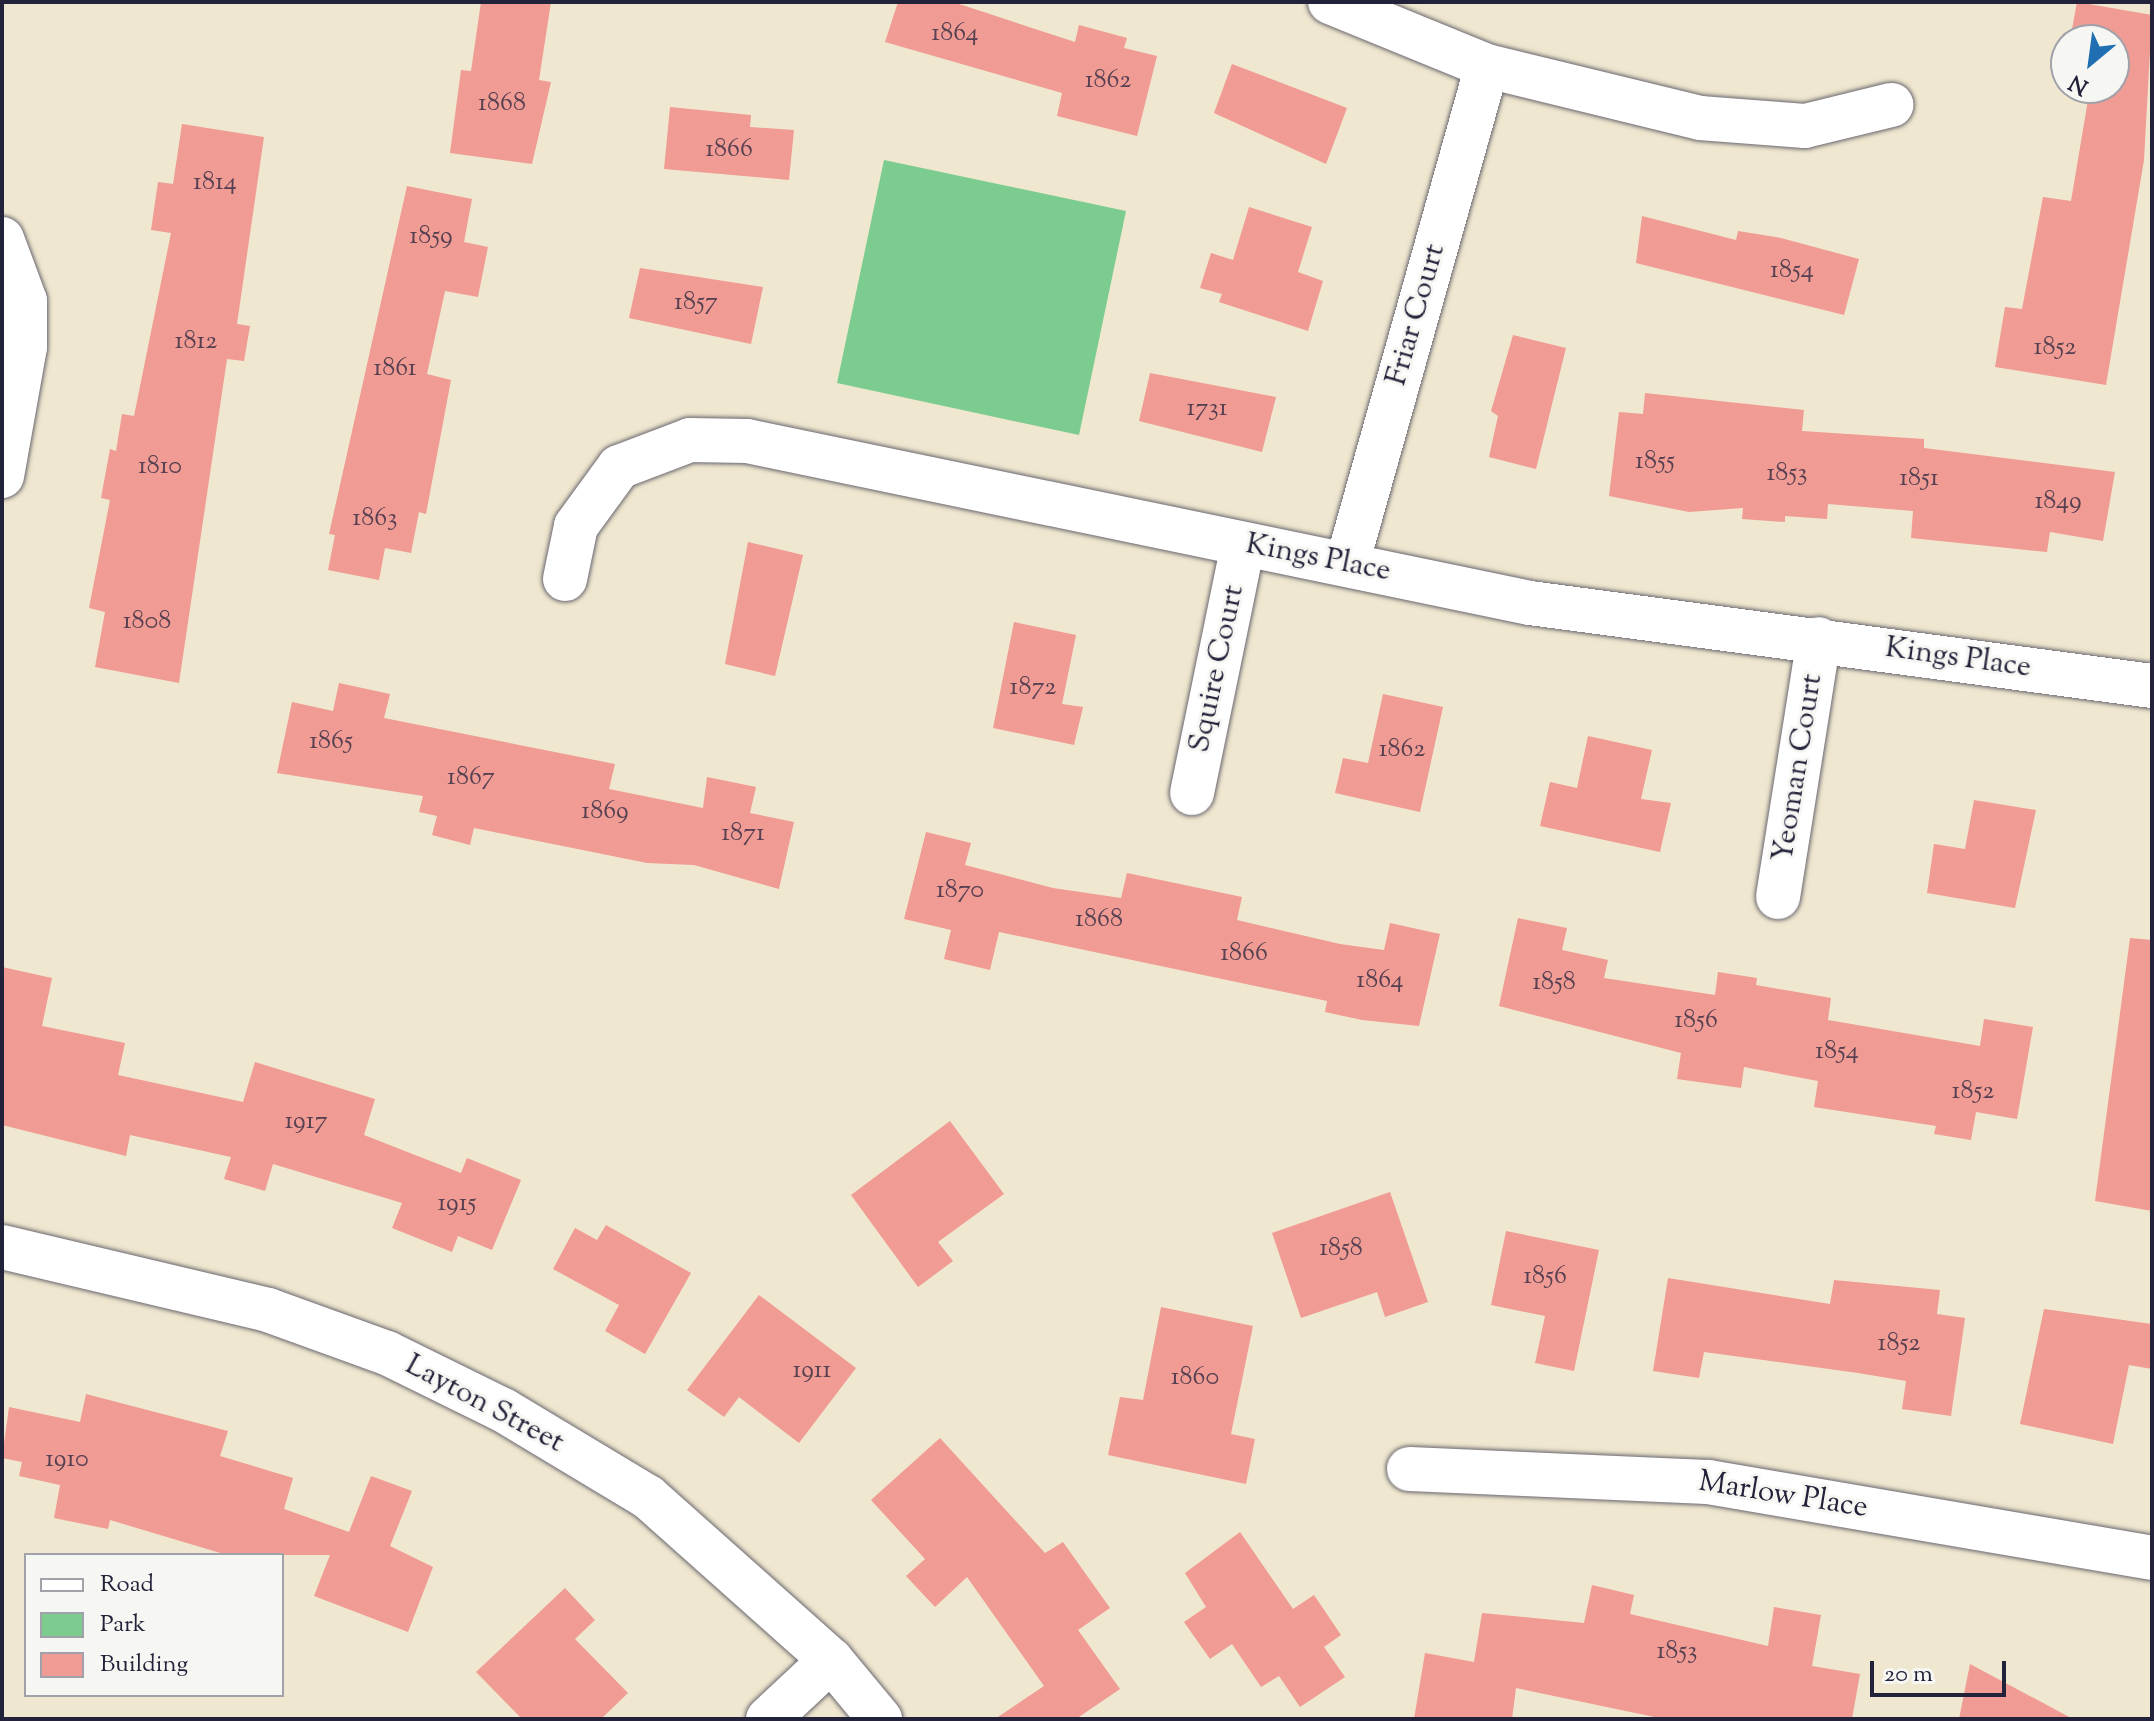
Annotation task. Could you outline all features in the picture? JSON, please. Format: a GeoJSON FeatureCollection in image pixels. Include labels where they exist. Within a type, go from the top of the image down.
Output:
{"type":"FeatureCollection","features":[{"type":"Feature","properties":{"kind":"street"},"geometry":{"type":"LineString","coordinates":[[1330,2],[1487,66],[1762,128],[1805,126],[1891,105]]}},
{"type":"Feature","properties":{"kind":"street","name":"Friar Court"},"geometry":{"type":"LineString","coordinates":[[1347,564],[1487,66]]}},
{"type":"Feature","properties":{"kind":"street"},"geometry":{"type":"LineString","coordinates":[[2,239],[25,301],[25,347],[2,476]]}},
{"type":"Feature","properties":{"kind":"street","name":"Kings Place"},"geometry":{"type":"LineString","coordinates":[[565,579],[576,526],[619,467],[690,440],[747,441],[1545,605],[1819,639],[2152,686]]}},
{"type":"Feature","properties":{"kind":"street","name":"Squire Court"},"geometry":{"type":"LineString","coordinates":[[1192,793],[1243,545]]}},
{"type":"Feature","properties":{"kind":"street","name":"Yeoman Court"},"geometry":{"type":"LineString","coordinates":[[1778,897],[1819,639]]}},
{"type":"Feature","properties":{"kind":"street","name":"Layton Street"},"geometry":{"type":"LineString","coordinates":[[2,1247],[268,1310],[387,1353],[503,1410],[648,1497],[831,1660],[880,1719]]}},
{"type":"Feature","properties":{"kind":"street","name":"Marlow Place"},"geometry":{"type":"LineString","coordinates":[[1409,1469],[1708,1482],[2152,1558]]}},
{"type":"Feature","properties":{"kind":"street"},"geometry":{"type":"LineString","coordinates":[[768,1719],[831,1660]]}},
{"type":"Feature","properties":{"kind":"green space"},"geometry":{"type":"Polygon","coordinates":[[[884,160],[1126,211],[1079,435],[837,383],[884,160]]]}},
{"type":"Feature","properties":{"kind":"building"},"geometry":{"type":"Polygon","coordinates":[[[481,2],[551,2],[539,80],[551,82],[532,164],[450,153],[461,70],[471,71],[481,2]]]}},
{"type":"Feature","properties":{"kind":"building"},"geometry":{"type":"Polygon","coordinates":[[[898,2],[953,2],[1075,42],[1079,25],[1127,38],[1124,48],[1157,56],[1137,136],[1057,116],[1062,93],[885,42],[898,2]]]}},
{"type":"Feature","properties":{"kind":"building"},"geometry":{"type":"Polygon","coordinates":[[[2077,2],[2152,15],[2144,160],[2106,385],[1995,367],[2005,307],[2022,309],[2043,197],[2071,201],[2087,104],[2130,104],[2130,24],[2073,24],[2077,2]]]}},
{"type":"Feature","properties":{"kind":"building"},"geometry":{"type":"Polygon","coordinates":[[[1232,64],[1347,108],[1326,164],[1214,113],[1232,64]]]}},
{"type":"Feature","properties":{"kind":"building"},"geometry":{"type":"Polygon","coordinates":[[[670,107],[751,115],[750,127],[794,130],[789,180],[664,169],[670,107]]]}},
{"type":"Feature","properties":{"kind":"building"},"geometry":{"type":"Polygon","coordinates":[[[182,124],[264,137],[237,324],[250,326],[244,361],[227,359],[179,683],[95,667],[105,612],[89,608],[110,500],[101,498],[110,449],[116,451],[122,414],[134,416],[171,233],[151,230],[158,182],[173,184],[182,124]]]}},
{"type":"Feature","properties":{"kind":"building"},"geometry":{"type":"Polygon","coordinates":[[[407,186],[472,199],[464,242],[488,247],[478,297],[445,291],[427,374],[451,380],[426,514],[419,512],[411,553],[385,548],[379,580],[328,570],[335,535],[329,534],[407,186]]]}},
{"type":"Feature","properties":{"kind":"building"},"geometry":{"type":"Polygon","coordinates":[[[1249,207],[1312,227],[1298,272],[1323,281],[1308,331],[1219,302],[1222,294],[1200,288],[1211,253],[1233,260],[1249,207]]]}},
{"type":"Feature","properties":{"kind":"building"},"geometry":{"type":"Polygon","coordinates":[[[1642,216],[1736,240],[1738,231],[1781,238],[1859,259],[1844,315],[1636,263],[1642,216]]]}},
{"type":"Feature","properties":{"kind":"building"},"geometry":{"type":"Polygon","coordinates":[[[640,268],[763,287],[751,344],[629,318],[640,268]]]}},
{"type":"Feature","properties":{"kind":"building"},"geometry":{"type":"Polygon","coordinates":[[[1513,335],[1566,348],[1536,469],[1489,457],[1498,416],[1491,411],[1513,335]]]}},
{"type":"Feature","properties":{"kind":"building"},"geometry":{"type":"Polygon","coordinates":[[[1150,373],[1276,397],[1262,452],[1139,421],[1150,373]]]}},
{"type":"Feature","properties":{"kind":"building"},"geometry":{"type":"Polygon","coordinates":[[[1645,393],[1804,410],[1802,431],[1924,439],[1924,448],[2115,472],[2103,541],[2050,532],[2047,552],[1911,538],[1913,511],[1828,504],[1827,519],[1785,516],[1785,522],[1742,519],[1743,508],[1689,512],[1609,496],[1619,412],[1643,414],[1645,393]]]}},
{"type":"Feature","properties":{"kind":"building"},"geometry":{"type":"Polygon","coordinates":[[[748,542],[803,555],[775,676],[725,664],[748,542]]]}},
{"type":"Feature","properties":{"kind":"building"},"geometry":{"type":"Polygon","coordinates":[[[1014,622],[1076,635],[1062,704],[1083,707],[1074,745],[993,728],[1014,622]]]}},
{"type":"Feature","properties":{"kind":"building"},"geometry":{"type":"Polygon","coordinates":[[[339,683],[390,694],[384,718],[615,764],[609,789],[703,808],[707,777],[756,787],[750,813],[794,822],[779,889],[694,865],[647,863],[474,828],[470,845],[432,835],[437,816],[419,812],[423,796],[277,773],[292,702],[333,711],[339,683]]]}},
{"type":"Feature","properties":{"kind":"building"},"geometry":{"type":"Polygon","coordinates":[[[1383,694],[1443,707],[1420,812],[1335,793],[1343,758],[1368,763],[1383,694]]]}},
{"type":"Feature","properties":{"kind":"building"},"geometry":{"type":"Polygon","coordinates":[[[1588,736],[1652,750],[1641,799],[1671,803],[1660,852],[1540,826],[1550,782],[1577,788],[1588,736]]]}},
{"type":"Feature","properties":{"kind":"building"},"geometry":{"type":"Polygon","coordinates":[[[1974,800],[2036,810],[2015,908],[1927,893],[1934,844],[1965,849],[1974,800]]]}},
{"type":"Feature","properties":{"kind":"building"},"geometry":{"type":"Polygon","coordinates":[[[926,832],[971,843],[965,865],[1053,888],[1121,898],[1127,873],[1242,897],[1237,920],[1340,944],[1384,950],[1390,923],[1440,934],[1419,1026],[1362,1020],[1325,1012],[1327,1001],[999,932],[990,970],[944,959],[951,930],[904,919],[926,832]]]}},
{"type":"Feature","properties":{"kind":"building"},"geometry":{"type":"Polygon","coordinates":[[[1518,918],[1567,928],[1562,950],[1608,960],[1604,978],[1715,995],[1718,972],[1757,978],[1756,985],[1831,998],[1828,1020],[1980,1046],[1984,1019],[2033,1027],[2017,1119],[1976,1112],[1971,1140],[1934,1134],[1936,1126],[1814,1107],[1818,1081],[1744,1067],[1741,1088],[1677,1079],[1681,1053],[1499,1006],[1518,918]]]}},
{"type":"Feature","properties":{"kind":"building"},"geometry":{"type":"Polygon","coordinates":[[[2130,938],[2152,940],[2152,1211],[2095,1201],[2130,938]]]}},
{"type":"Feature","properties":{"kind":"building"},"geometry":{"type":"Polygon","coordinates":[[[2,967],[52,978],[42,1026],[125,1043],[118,1075],[243,1102],[255,1062],[375,1099],[364,1135],[461,1173],[467,1158],[521,1180],[492,1250],[458,1236],[452,1252],[392,1228],[402,1203],[273,1164],[265,1191],[224,1179],[231,1157],[130,1135],[126,1156],[2,1125],[2,967]]]}},
{"type":"Feature","properties":{"kind":"building"},"geometry":{"type":"Polygon","coordinates":[[[950,1121],[1004,1194],[938,1242],[953,1261],[918,1287],[851,1195],[950,1121]]]}},
{"type":"Feature","properties":{"kind":"building"},"geometry":{"type":"Polygon","coordinates":[[[1390,1192],[1428,1302],[1385,1317],[1377,1292],[1301,1318],[1272,1233],[1390,1192]]]}},
{"type":"Feature","properties":{"kind":"building"},"geometry":{"type":"Polygon","coordinates":[[[606,1225],[691,1273],[645,1354],[605,1331],[619,1305],[553,1269],[575,1228],[597,1240],[606,1225]]]}},
{"type":"Feature","properties":{"kind":"building"},"geometry":{"type":"Polygon","coordinates":[[[1506,1231],[1599,1250],[1574,1371],[1535,1363],[1545,1316],[1491,1305],[1506,1231]]]}},
{"type":"Feature","properties":{"kind":"building"},"geometry":{"type":"Polygon","coordinates":[[[1668,1278],[1830,1304],[1834,1280],[1940,1290],[1937,1314],[1965,1318],[1951,1416],[1902,1409],[1906,1381],[1858,1373],[1704,1352],[1699,1378],[1653,1371],[1668,1278]]]}},
{"type":"Feature","properties":{"kind":"building"},"geometry":{"type":"Polygon","coordinates":[[[759,1295],[856,1368],[799,1443],[739,1397],[724,1417],[687,1390],[759,1295]]]}},
{"type":"Feature","properties":{"kind":"building"},"geometry":{"type":"Polygon","coordinates":[[[1161,1307],[1253,1326],[1231,1434],[1255,1439],[1246,1484],[1108,1455],[1120,1397],[1143,1400],[1161,1307]]]}},
{"type":"Feature","properties":{"kind":"building"},"geometry":{"type":"Polygon","coordinates":[[[2044,1309],[2152,1324],[2152,1369],[2129,1365],[2113,1444],[2020,1424],[2044,1309]]]}},
{"type":"Feature","properties":{"kind":"building"},"geometry":{"type":"Polygon","coordinates":[[[86,1394],[228,1431],[220,1456],[293,1478],[284,1509],[349,1532],[371,1476],[412,1491],[390,1546],[433,1567],[408,1632],[314,1596],[330,1555],[220,1553],[110,1520],[108,1529],[54,1518],[60,1485],[19,1476],[22,1462],[2,1458],[9,1407],[80,1422],[86,1394]]]}},
{"type":"Feature","properties":{"kind":"building"},"geometry":{"type":"Polygon","coordinates":[[[940,1438],[1045,1553],[1063,1542],[1110,1608],[1078,1630],[1120,1689],[1076,1719],[995,1719],[1044,1686],[967,1577],[935,1607],[906,1576],[925,1559],[871,1500],[940,1438]]]}},
{"type":"Feature","properties":{"kind":"building"},"geometry":{"type":"Polygon","coordinates":[[[1240,1532],[1293,1609],[1314,1595],[1341,1635],[1324,1647],[1345,1677],[1300,1707],[1279,1676],[1261,1687],[1232,1644],[1210,1659],[1184,1622],[1206,1607],[1185,1573],[1240,1532]]]}},
{"type":"Feature","properties":{"kind":"building"},"geometry":{"type":"Polygon","coordinates":[[[1592,1585],[1634,1595],[1630,1614],[1768,1646],[1774,1607],[1821,1615],[1812,1666],[1860,1674],[1852,1719],[1664,1719],[1516,1688],[1512,1719],[1414,1719],[1425,1653],[1474,1662],[1482,1613],[1584,1623],[1592,1585]]]}},
{"type":"Feature","properties":{"kind":"building"},"geometry":{"type":"Polygon","coordinates":[[[565,1588],[595,1620],[575,1639],[628,1693],[601,1719],[522,1719],[476,1672],[565,1588]]]}},
{"type":"Feature","properties":{"kind":"building"},"geometry":{"type":"Polygon","coordinates":[[[1970,1664],[2073,1719],[1959,1719],[1970,1664]]]}}]}
